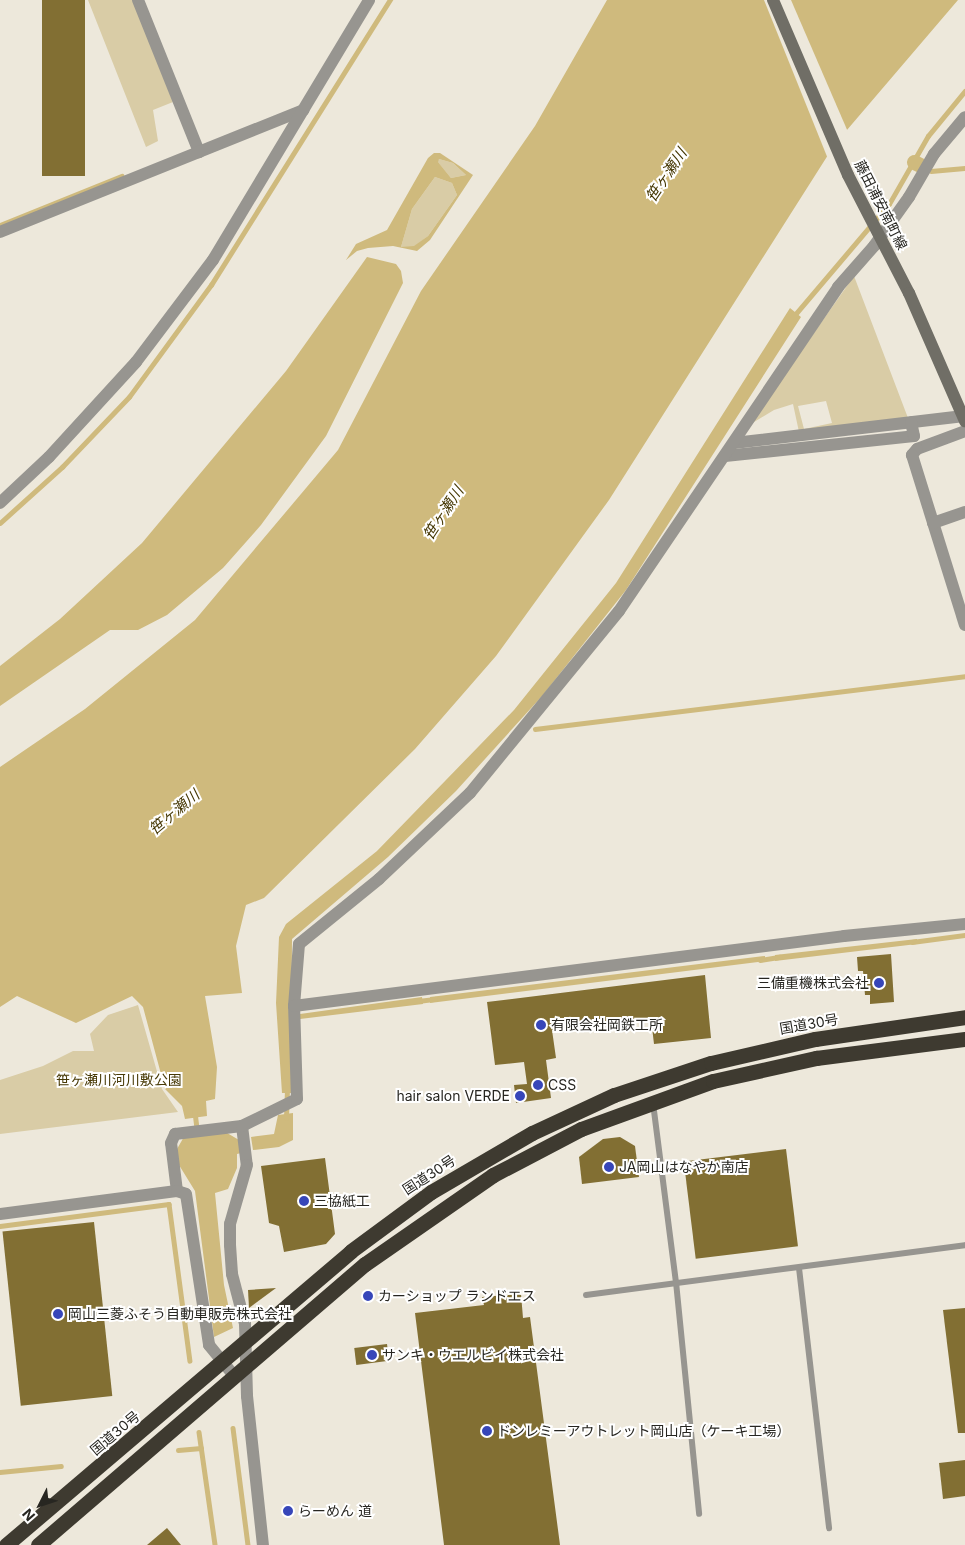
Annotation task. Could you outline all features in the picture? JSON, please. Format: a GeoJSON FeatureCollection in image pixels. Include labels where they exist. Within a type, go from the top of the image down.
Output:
{"type":"FeatureCollection","features":[{"type":"Feature","properties":{"kind":"highway","name":"国道30号"},"geometry":{"type":"LineString","coordinates":[[6,1545],[222,1363],[351,1251],[431,1192],[484,1159],[576,1111],[649,1082],[765,1049],[965,1018]]}},
{"type":"Feature","properties":{"kind":"highway"},"geometry":{"type":"LineString","coordinates":[[38,1545],[366,1264],[461,1196],[582,1129],[653,1101],[768,1067],[854,1052],[965,1039]]}},
{"type":"Feature","properties":{"kind":"street"},"geometry":{"type":"LineString","coordinates":[[138,0],[197,148]]}},
{"type":"Feature","properties":{"kind":"street"},"geometry":{"type":"LineString","coordinates":[[0,502],[48,457],[136,362],[213,260],[369,0]]}},
{"type":"Feature","properties":{"kind":"street","name":"藤田浦安南町線"},"geometry":{"type":"LineString","coordinates":[[773,0],[848,176],[909,293],[965,421]]}},
{"type":"Feature","properties":{"kind":"street"},"geometry":{"type":"LineString","coordinates":[[0,232],[197,148],[303,110]]}},
{"type":"Feature","properties":{"kind":"street"},"geometry":{"type":"LineString","coordinates":[[177,1191],[171,1143],[172,1137],[212,1129],[243,1132],[296,1099],[295,1013],[299,944],[379,879],[470,793],[620,610],[838,287],[874,246],[909,197],[934,154],[965,117]]}},
{"type":"Feature","properties":{"kind":"street"},"geometry":{"type":"LineString","coordinates":[[734,443],[965,416]]}},
{"type":"Feature","properties":{"kind":"street"},"geometry":{"type":"LineString","coordinates":[[915,422],[923,446]]}},
{"type":"Feature","properties":{"kind":"street"},"geometry":{"type":"LineString","coordinates":[[725,456],[914,436],[915,422]]}},
{"type":"Feature","properties":{"kind":"street"},"geometry":{"type":"LineString","coordinates":[[965,431],[913,451],[912,460],[965,625]]}},
{"type":"Feature","properties":{"kind":"street"},"geometry":{"type":"LineString","coordinates":[[933,523],[965,512]]}},
{"type":"Feature","properties":{"kind":"street"},"geometry":{"type":"LineString","coordinates":[[295,1013],[844,936],[965,924]]}},
{"type":"Feature","properties":{"kind":"street"},"geometry":{"type":"LineString","coordinates":[[243,1132],[246,1156],[245,1174],[230,1224],[232,1274],[245,1324],[246,1366],[264,1545]]}},
{"type":"Feature","properties":{"kind":"street"},"geometry":{"type":"LineString","coordinates":[[0,1214],[177,1191],[186,1194],[190,1201],[209,1345],[234,1377]]}},
{"type":"Feature","properties":{"kind":"lane"},"geometry":{"type":"LineString","coordinates":[[653,1101],[676,1282],[699,1514]]}},
{"type":"Feature","properties":{"kind":"lane"},"geometry":{"type":"LineString","coordinates":[[586,1295],[965,1245]]}},
{"type":"Feature","properties":{"kind":"lane"},"geometry":{"type":"LineString","coordinates":[[799,1268],[829,1528]]}},
{"type":"Feature","properties":{"kind":"green space"},"geometry":{"type":"Polygon","coordinates":[[[88,0],[133,0],[173,102],[153,110],[158,141],[146,147],[88,0]]]}},
{"type":"Feature","properties":{"kind":"green space"},"geometry":{"type":"Polygon","coordinates":[[[439,159],[453,163],[466,175],[451,178],[437,161],[439,159]]]}},
{"type":"Feature","properties":{"kind":"green space"},"geometry":{"type":"Polygon","coordinates":[[[435,177],[452,183],[457,195],[428,236],[414,247],[401,247],[412,209],[435,177]]]}},
{"type":"Feature","properties":{"kind":"green space"},"geometry":{"type":"Polygon","coordinates":[[[854,276],[908,418],[799,432],[793,404],[774,410],[749,425],[854,276]],[[826,401],[798,406],[804,429],[832,423],[826,401]]]}},
{"type":"Feature","properties":{"kind":"green space","name":"笹ヶ瀬川河川敷公園"},"geometry":{"type":"Polygon","coordinates":[[[138,1005],[162,1089],[178,1112],[0,1134],[0,1080],[43,1066],[73,1051],[94,1051],[90,1034],[108,1015],[138,1005]]]}},
{"type":"Feature","properties":{"kind":"water","name":"笹ヶ瀬川"},"geometry":{"type":"Polygon","coordinates":[[[607,0],[958,0],[835,144],[609,500],[496,656],[415,749],[264,898],[246,905],[236,946],[242,993],[205,996],[217,1067],[215,1099],[206,1101],[207,1116],[185,1119],[182,1106],[165,1089],[143,1007],[132,996],[76,1023],[17,996],[0,1007],[0,767],[85,709],[195,620],[338,450],[421,291],[535,126],[607,0]]]}},
{"type":"Feature","properties":{"kind":"water"},"geometry":{"type":"Polygon","coordinates":[[[434,153],[440,153],[473,175],[430,240],[417,251],[393,246],[368,248],[357,251],[346,260],[356,244],[387,230],[428,158],[434,153]],[[439,159],[438,162],[451,178],[466,175],[453,163],[439,159]],[[435,177],[412,209],[401,247],[414,246],[428,236],[457,195],[452,183],[435,177]]]}},
{"type":"Feature","properties":{"kind":"water"},"geometry":{"type":"Polygon","coordinates":[[[367,257],[396,264],[401,271],[403,283],[326,436],[261,525],[223,568],[167,615],[138,630],[110,630],[0,706],[0,666],[60,619],[142,543],[286,371],[367,257]]]}},
{"type":"Feature","properties":{"kind":"water"},"geometry":{"type":"Polygon","coordinates":[[[790,308],[801,317],[626,590],[543,695],[456,791],[388,857],[292,939],[291,1093],[282,1093],[276,1003],[279,937],[286,924],[377,851],[514,710],[616,583],[790,308]]]}},
{"type":"Feature","properties":{"kind":"water"},"geometry":{"type":"Polygon","coordinates":[[[917,939],[917,944],[775,961],[775,955],[917,939]]]}},
{"type":"Feature","properties":{"kind":"water"},"geometry":{"type":"Polygon","coordinates":[[[765,956],[765,961],[430,1003],[430,997],[765,956]]]}},
{"type":"Feature","properties":{"kind":"water"},"geometry":{"type":"Polygon","coordinates":[[[422,997],[423,1004],[300,1019],[300,1014],[422,997]]]}},
{"type":"Feature","properties":{"kind":"water"},"geometry":{"type":"Polygon","coordinates":[[[293,1113],[293,1140],[279,1147],[253,1150],[251,1137],[274,1134],[278,1115],[293,1113]]]}},
{"type":"Feature","properties":{"kind":"water"},"geometry":{"type":"Polygon","coordinates":[[[222,1130],[239,1140],[241,1153],[237,1154],[237,1168],[228,1189],[215,1193],[224,1285],[233,1328],[214,1337],[195,1191],[179,1165],[177,1149],[185,1135],[222,1130]]]}},
{"type":"Feature","properties":{"kind":"pier"},"geometry":{"type":"Polygon","coordinates":[[[764,0],[791,0],[848,132],[828,159],[764,0]]]}},
{"type":"Feature","properties":{"kind":"building"},"geometry":{"type":"Polygon","coordinates":[[[42,0],[85,0],[85,176],[42,176],[42,0]]]}},
{"type":"Feature","properties":{"kind":"building","name":"三備重機株式会社"},"geometry":{"type":"Polygon","coordinates":[[[891,954],[894,1002],[870,1004],[870,995],[865,995],[863,971],[858,971],[857,957],[891,954]]]}},
{"type":"Feature","properties":{"kind":"building"},"geometry":{"type":"Polygon","coordinates":[[[705,975],[711,1038],[654,1044],[651,1019],[552,1030],[556,1058],[546,1060],[551,1098],[516,1103],[514,1085],[527,1084],[524,1062],[495,1065],[487,1002],[705,975]]]}},
{"type":"Feature","properties":{"kind":"building","name":"JA岡山はなやか南店"},"geometry":{"type":"Polygon","coordinates":[[[620,1137],[635,1146],[639,1177],[582,1184],[579,1157],[603,1139],[620,1137]]]}},
{"type":"Feature","properties":{"kind":"building"},"geometry":{"type":"Polygon","coordinates":[[[786,1149],[798,1246],[696,1259],[684,1162],[786,1149]]]}},
{"type":"Feature","properties":{"kind":"building"},"geometry":{"type":"Polygon","coordinates":[[[325,1158],[335,1234],[326,1244],[284,1252],[279,1226],[269,1223],[261,1166],[325,1158]]]}},
{"type":"Feature","properties":{"kind":"building","name":"岡山三菱ふそう自動車販売株式会社"},"geometry":{"type":"Polygon","coordinates":[[[94,1222],[112,1396],[21,1406],[3,1232],[94,1222]]]}},
{"type":"Feature","properties":{"kind":"building"},"geometry":{"type":"Polygon","coordinates":[[[276,1288],[249,1308],[248,1290],[276,1288]]]}},
{"type":"Feature","properties":{"kind":"building","name":"ドンレミーアウトレット岡山店（ケーキ工場）"},"geometry":{"type":"Polygon","coordinates":[[[521,1294],[523,1318],[530,1317],[560,1545],[444,1545],[415,1313],[484,1305],[482,1297],[521,1294]]]}},
{"type":"Feature","properties":{"kind":"building"},"geometry":{"type":"Polygon","coordinates":[[[965,1308],[965,1433],[958,1433],[943,1310],[965,1308]]]}},
{"type":"Feature","properties":{"kind":"building","name":"サンキ・ウエルビイ株式会社"},"geometry":{"type":"Polygon","coordinates":[[[387,1344],[389,1361],[356,1365],[354,1348],[387,1344]]]}},
{"type":"Feature","properties":{"kind":"building"},"geometry":{"type":"Polygon","coordinates":[[[965,1460],[965,1496],[943,1499],[939,1463],[965,1460]]]}},
{"type":"Feature","properties":{"kind":"building"},"geometry":{"type":"Polygon","coordinates":[[[167,1528],[181,1545],[147,1545],[167,1528]]]}},
{"type":"Feature","properties":{"kind":"waterway"},"geometry":{"type":"LineString","coordinates":[[0,523],[62,467],[129,397],[211,285],[390,0]]}},
{"type":"Feature","properties":{"kind":"waterway"},"geometry":{"type":"LineString","coordinates":[[793,317],[889,204],[928,136],[965,91]]}},
{"type":"Feature","properties":{"kind":"waterway"},"geometry":{"type":"LineString","coordinates":[[914,162],[920,165]]}},
{"type":"Feature","properties":{"kind":"waterway"},"geometry":{"type":"LineString","coordinates":[[931,171],[965,168]]}},
{"type":"Feature","properties":{"kind":"waterway"},"geometry":{"type":"LineString","coordinates":[[0,225],[122,176]]}},
{"type":"Feature","properties":{"kind":"waterway"},"geometry":{"type":"LineString","coordinates":[[535,729],[965,676]]}},
{"type":"Feature","properties":{"kind":"waterway"},"geometry":{"type":"LineString","coordinates":[[912,942],[965,935]]}},
{"type":"Feature","properties":{"kind":"waterway"},"geometry":{"type":"LineString","coordinates":[[760,960],[780,957]]}},
{"type":"Feature","properties":{"kind":"waterway"},"geometry":{"type":"LineString","coordinates":[[418,1001],[435,999]]}},
{"type":"Feature","properties":{"kind":"waterway"},"geometry":{"type":"LineString","coordinates":[[286,1118],[287,1088]]}},
{"type":"Feature","properties":{"kind":"waterway"},"geometry":{"type":"LineString","coordinates":[[195,1112],[197,1129]]}},
{"type":"Feature","properties":{"kind":"waterway"},"geometry":{"type":"LineString","coordinates":[[0,1226],[169,1204],[190,1361]]}},
{"type":"Feature","properties":{"kind":"waterway"},"geometry":{"type":"LineString","coordinates":[[233,1428],[248,1545]]}},
{"type":"Feature","properties":{"kind":"waterway"},"geometry":{"type":"LineString","coordinates":[[199,1432],[215,1545]]}},
{"type":"Feature","properties":{"kind":"waterway"},"geometry":{"type":"LineString","coordinates":[[178,1450],[201,1448]]}},
{"type":"Feature","properties":{"kind":"waterway"},"geometry":{"type":"LineString","coordinates":[[0,1472],[61,1466]]}},
{"type":"Feature","properties":{"kind":"place","name":"三備重機株式会社"},"geometry":{"type":"Point","coordinates":[879,983]}},
{"type":"Feature","properties":{"kind":"place","name":"有限会社岡鉄工所"},"geometry":{"type":"Point","coordinates":[541,1025]}},
{"type":"Feature","properties":{"kind":"place","name":"CSS"},"geometry":{"type":"Point","coordinates":[538,1085]}},
{"type":"Feature","properties":{"kind":"place","name":"hair salon VERDE"},"geometry":{"type":"Point","coordinates":[520,1096]}},
{"type":"Feature","properties":{"kind":"place","name":"JA岡山はなやか南店"},"geometry":{"type":"Point","coordinates":[609,1167]}},
{"type":"Feature","properties":{"kind":"place","name":"三協紙工"},"geometry":{"type":"Point","coordinates":[304,1201]}},
{"type":"Feature","properties":{"kind":"place","name":"カーショップ ランドエス"},"geometry":{"type":"Point","coordinates":[368,1296]}},
{"type":"Feature","properties":{"kind":"place","name":"岡山三菱ふそう自動車販売株式会社"},"geometry":{"type":"Point","coordinates":[58,1314]}},
{"type":"Feature","properties":{"kind":"place","name":"サンキ・ウエルビイ株式会社"},"geometry":{"type":"Point","coordinates":[372,1355]}},
{"type":"Feature","properties":{"kind":"place","name":"ドンレミーアウトレット岡山店（ケーキ工場）"},"geometry":{"type":"Point","coordinates":[487,1431]}},
{"type":"Feature","properties":{"kind":"place","name":"らーめん 道"},"geometry":{"type":"Point","coordinates":[288,1511]}}]}
